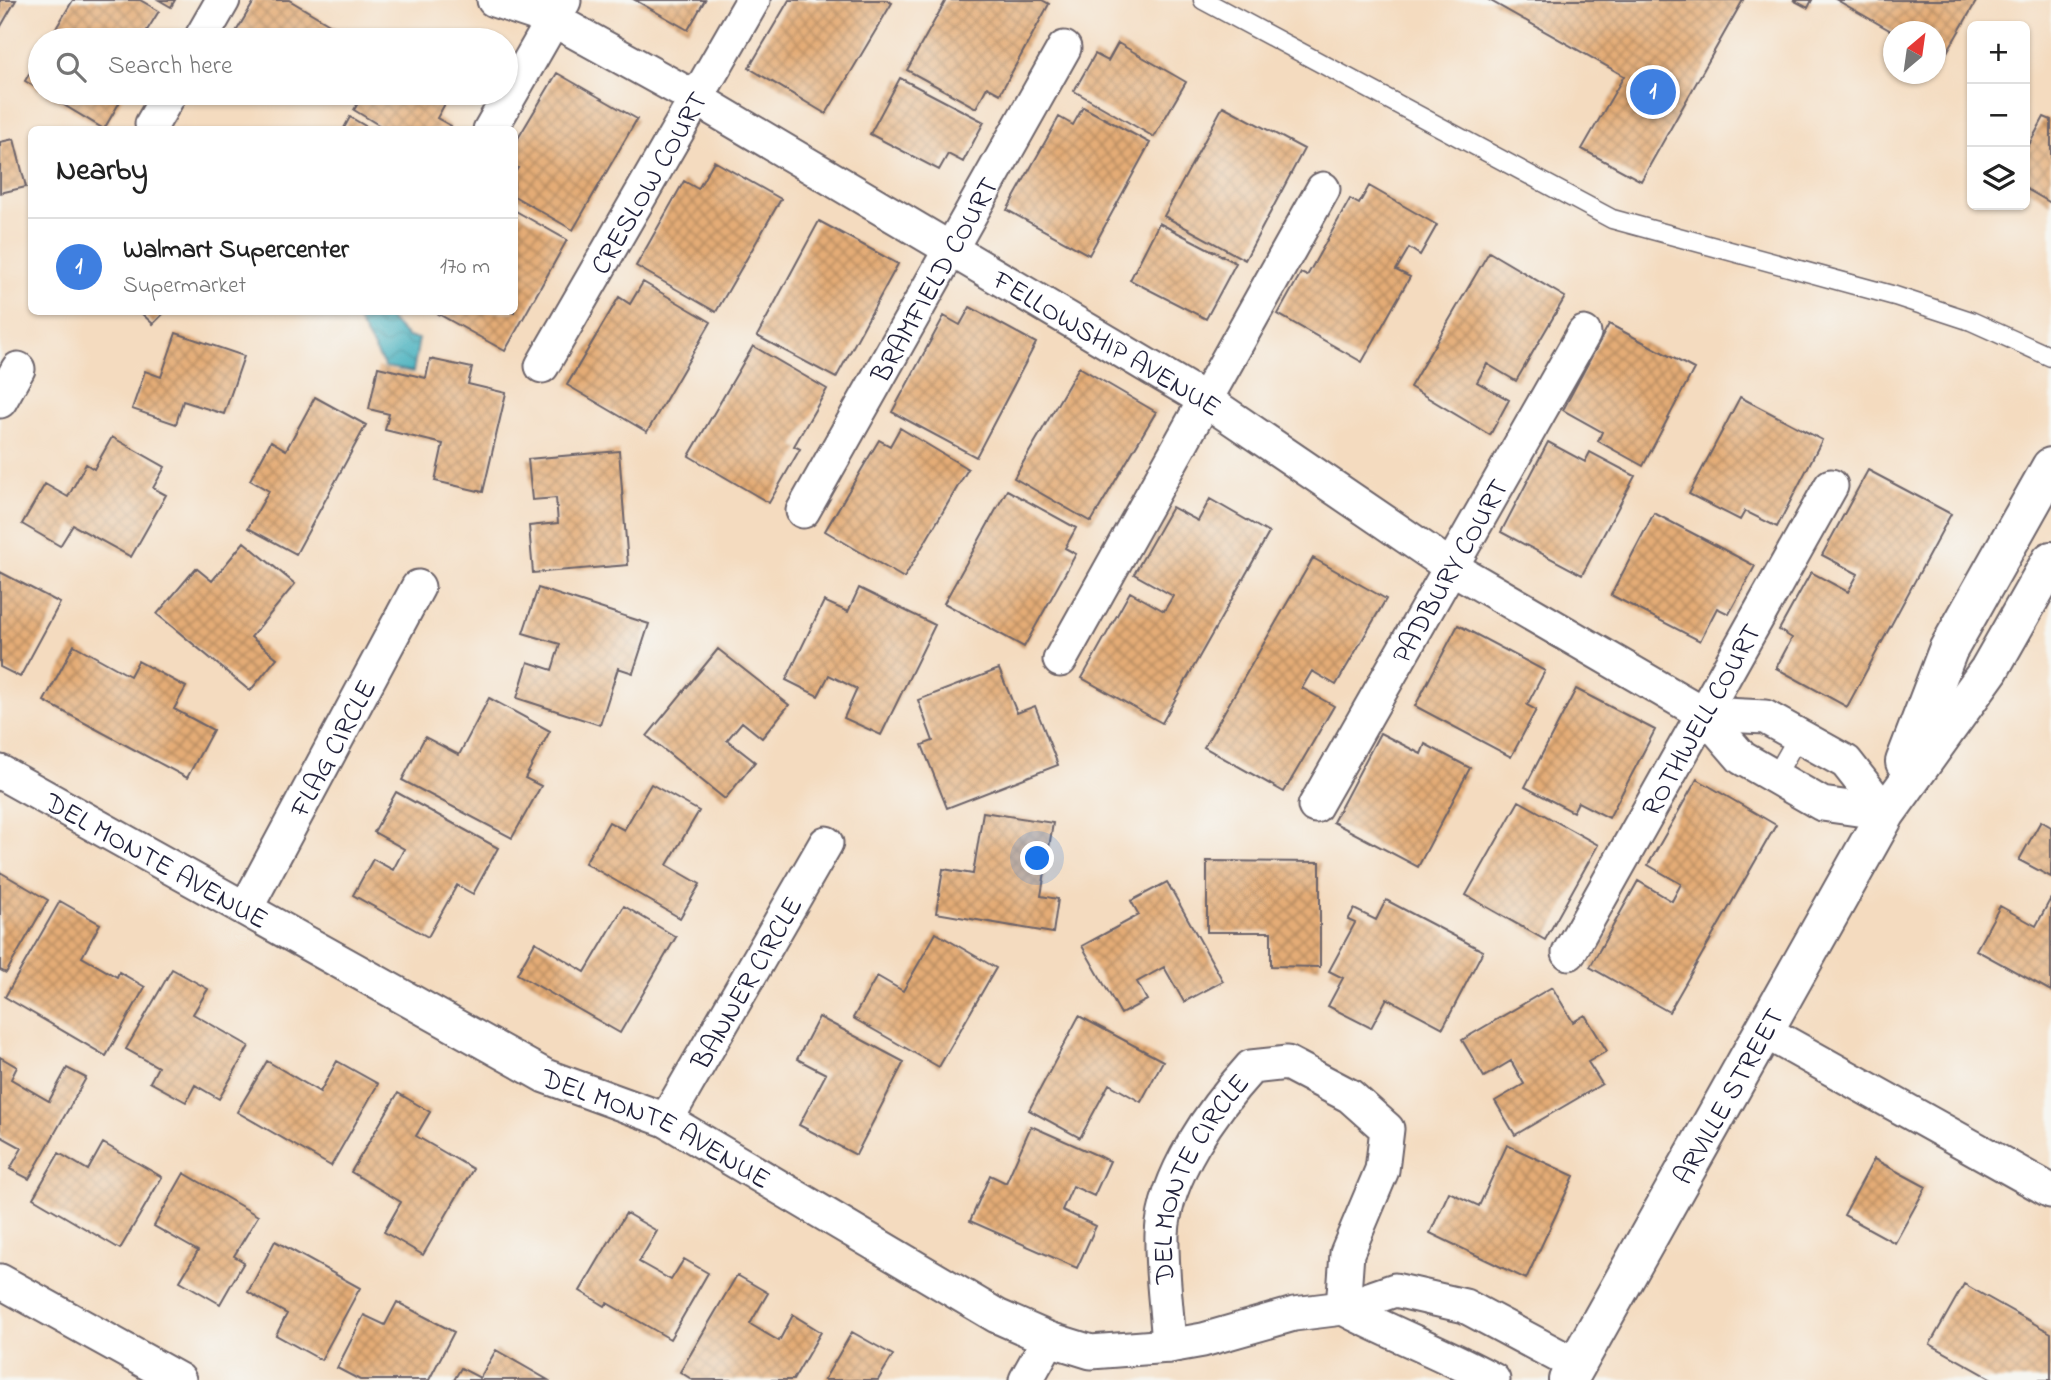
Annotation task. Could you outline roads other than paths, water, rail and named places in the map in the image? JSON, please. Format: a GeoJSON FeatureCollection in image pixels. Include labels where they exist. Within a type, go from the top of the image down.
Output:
{"type":"FeatureCollection","features":[{"type":"Feature","properties":{"kind":"street"},"geometry":{"type":"LineString","coordinates":[[207,28],[223,0]]}},
{"type":"Feature","properties":{"kind":"street","name":"FELLOWSHIP AVENUE"},"geometry":{"type":"LineString","coordinates":[[494,0],[559,10],[697,99],[1207,401],[1451,567],[1704,714],[1742,758],[1822,804],[1886,813]]}},
{"type":"Feature","properties":{"kind":"street","name":"CRESLOW COURT"},"geometry":{"type":"LineString","coordinates":[[542,366],[753,0]]}},
{"type":"Feature","properties":{"kind":"street"},"geometry":{"type":"LineString","coordinates":[[518,81],[559,10]]}},
{"type":"Feature","properties":{"kind":"street","name":"BRAMFIELD COURT"},"geometry":{"type":"LineString","coordinates":[[803,511],[954,249],[1064,48]]}},
{"type":"Feature","properties":{"kind":"street"},"geometry":{"type":"LineString","coordinates":[[152,124],[163,105]]}},
{"type":"Feature","properties":{"kind":"street"},"geometry":{"type":"LineString","coordinates":[[492,126],[504,105]]}},
{"type":"Feature","properties":{"kind":"street"},"geometry":{"type":"LineString","coordinates":[[1060,660],[1323,189]]}},
{"type":"Feature","properties":{"kind":"street","name":"PADBURY COURT"},"geometry":{"type":"LineString","coordinates":[[1315,806],[1584,333]]}},
{"type":"Feature","properties":{"kind":"street"},"geometry":{"type":"LineString","coordinates":[[0,401],[19,369]]}},
{"type":"Feature","properties":{"kind":"street","name":"ARVILLE STREET"},"geometry":{"type":"LineString","coordinates":[[1886,813],[1948,650],[2051,467]]}},
{"type":"Feature","properties":{"kind":"street","name":"ROTHWELL COURT"},"geometry":{"type":"LineString","coordinates":[[1569,953],[1831,486]]}},
{"type":"Feature","properties":{"kind":"street"},"geometry":{"type":"LineString","coordinates":[[1993,572],[2023,560],[2051,559]]}},
{"type":"Feature","properties":{"kind":"street","name":"ARVILLE STREET"},"geometry":{"type":"LineString","coordinates":[[1572,1373],[1886,813],[1989,670],[2051,559]]}},
{"type":"Feature","properties":{"kind":"street","name":"FLAG CIRCLE"},"geometry":{"type":"LineString","coordinates":[[246,908],[418,587]]}},
{"type":"Feature","properties":{"kind":"street","name":"FELLOWSHIP AVENUE"},"geometry":{"type":"LineString","coordinates":[[1704,714],[1765,717],[1846,762],[1886,813]]}},
{"type":"Feature","properties":{"kind":"street","name":"DEL MONTE AVENUE"},"geometry":{"type":"LineString","coordinates":[[0,772],[545,1076],[666,1120],[997,1317],[1049,1339],[1091,1352],[1169,1346],[1294,1314],[1343,1308],[1395,1290],[1429,1295],[1465,1306],[1572,1373]]}},
{"type":"Feature","properties":{"kind":"street","name":"BANNER CIRCLE"},"geometry":{"type":"LineString","coordinates":[[666,1120],[826,843]]}},
{"type":"Feature","properties":{"kind":"street"},"geometry":{"type":"LineString","coordinates":[[1764,1031],[2051,1191]]}},
{"type":"Feature","properties":{"kind":"street","name":"DEL MONTE CIRCLE"},"geometry":{"type":"LineString","coordinates":[[1169,1346],[1162,1233],[1171,1189],[1217,1104],[1251,1067],[1287,1063],[1350,1096],[1387,1129],[1382,1170],[1347,1253],[1343,1308]]}},
{"type":"Feature","properties":{"kind":"street"},"geometry":{"type":"LineString","coordinates":[[0,1281],[179,1380]]}},
{"type":"Feature","properties":{"kind":"street"},"geometry":{"type":"LineString","coordinates":[[1343,1308],[1389,1332],[1440,1352],[1493,1380]]}},
{"type":"Feature","properties":{"kind":"street"},"geometry":{"type":"LineString","coordinates":[[1026,1380],[1049,1339]]}},
{"type":"Feature","properties":{"kind":"lane"},"geometry":{"type":"LineString","coordinates":[[1203,0],[1612,219],[1895,296],[1981,325],[2051,357]]}},
{"type":"Feature","properties":{"kind":"lane"},"geometry":{"type":"LineString","coordinates":[[1775,777],[1799,736]]}},
{"type":"Feature","properties":{"kind":"water"},"geometry":{"type":"Polygon","coordinates":[[[369,315],[386,315],[407,337],[419,339],[413,372],[385,367],[358,321],[369,315]]]}},
{"type":"Feature","properties":{"kind":"place","name":"Walmart Supercenter"},"geometry":{"type":"Point","coordinates":[1653,92]}}]}
